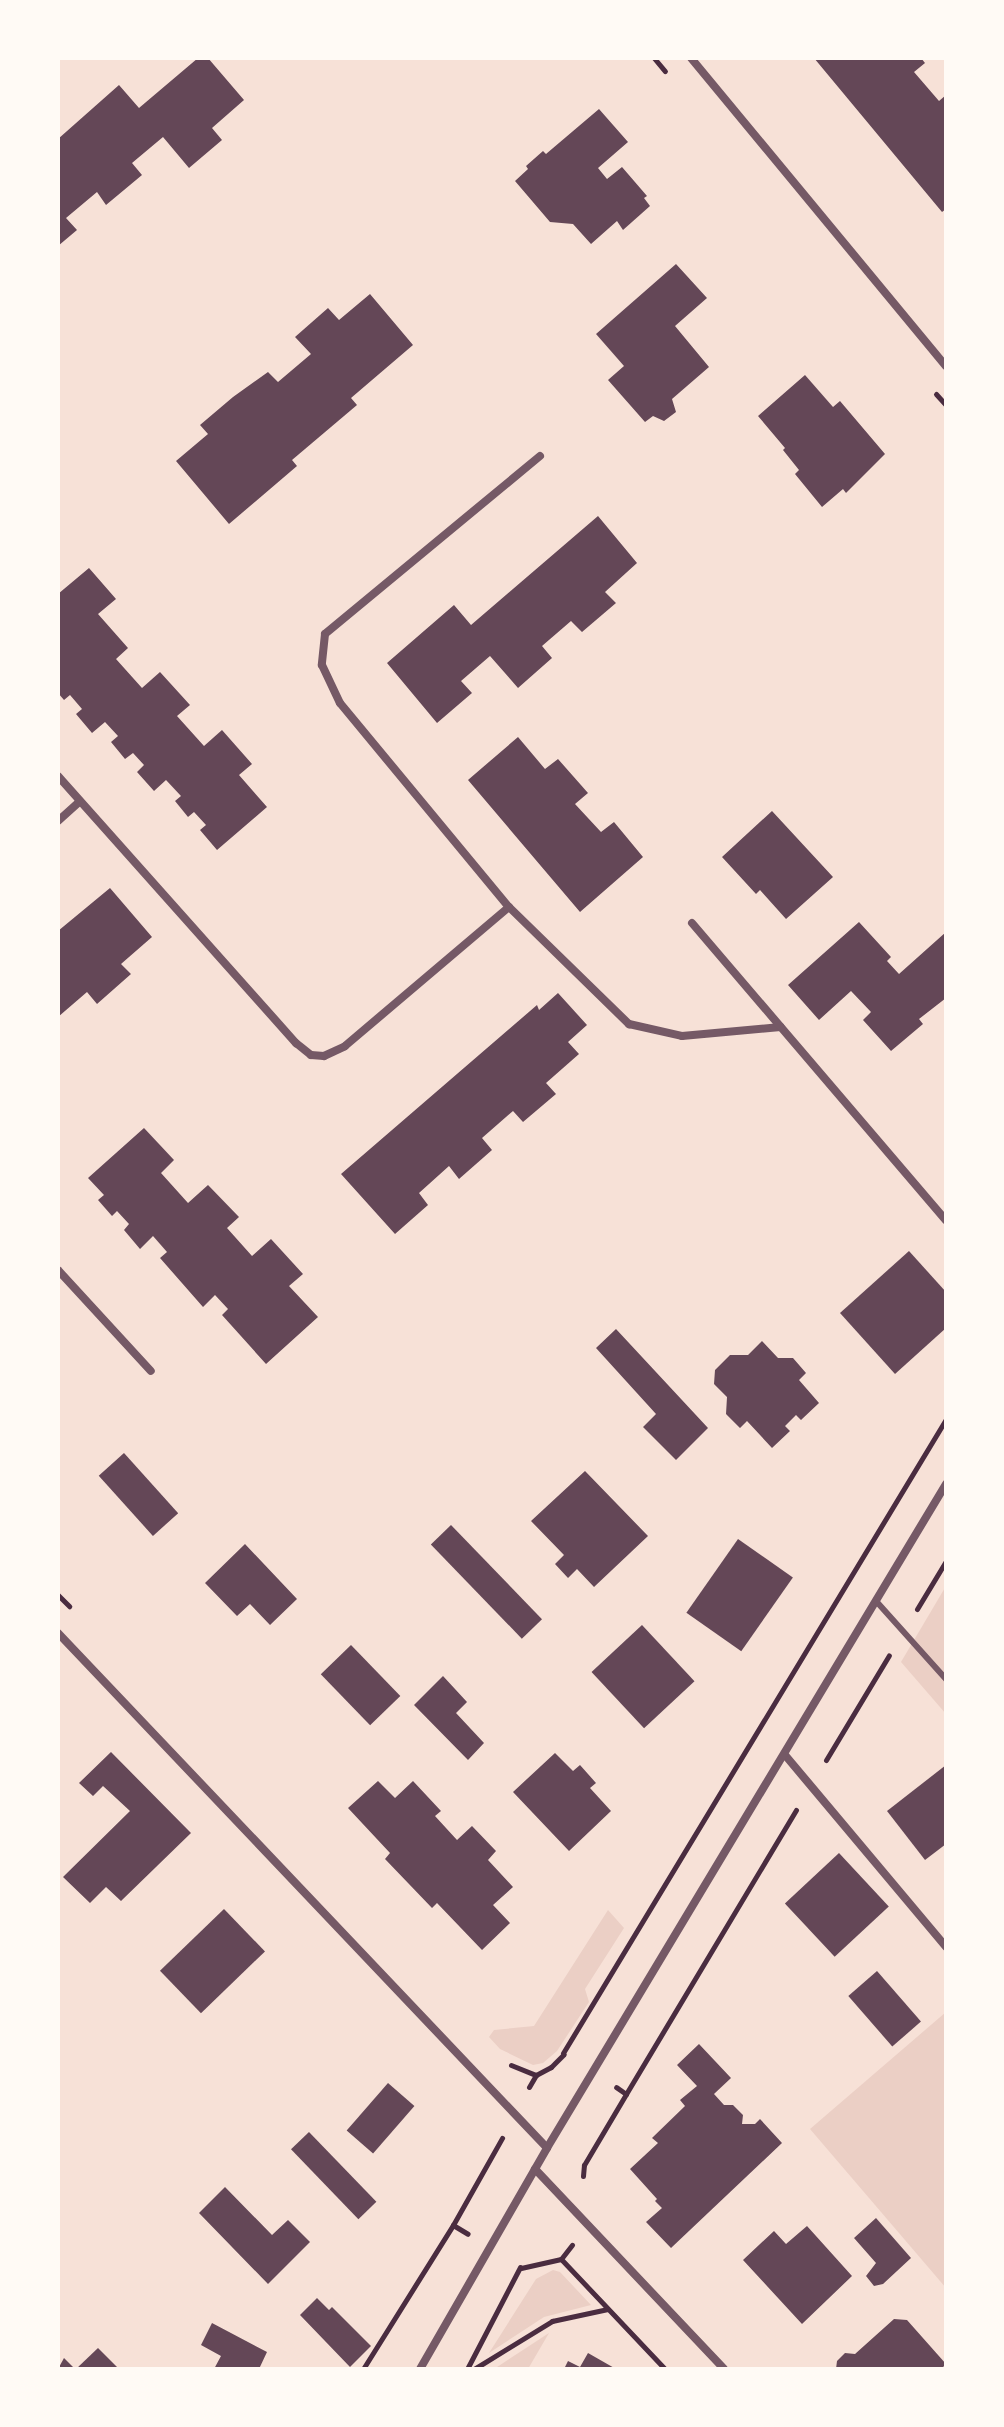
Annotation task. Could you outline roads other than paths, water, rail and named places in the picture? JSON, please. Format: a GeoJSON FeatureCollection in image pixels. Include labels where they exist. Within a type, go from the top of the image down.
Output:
{"type":"FeatureCollection","features":[{"type":"Feature","properties":{"kind":"street"},"geometry":{"type":"LineString","coordinates":[[691,58],[946,366]]}},
{"type":"Feature","properties":{"kind":"street"},"geometry":{"type":"LineString","coordinates":[[540,456],[325,634],[322,665],[340,703],[509,907],[629,1024],[682,1036],[781,1027]]}},
{"type":"Feature","properties":{"kind":"street"},"geometry":{"type":"LineString","coordinates":[[58,776],[296,1043],[311,1055],[324,1056],[345,1046],[509,907]]}},
{"type":"Feature","properties":{"kind":"street"},"geometry":{"type":"LineString","coordinates":[[58,821],[79,802]]}},
{"type":"Feature","properties":{"kind":"street"},"geometry":{"type":"LineString","coordinates":[[692,923],[946,1220]]}},
{"type":"Feature","properties":{"kind":"street"},"geometry":{"type":"LineString","coordinates":[[58,1270],[151,1371]]}},
{"type":"Feature","properties":{"kind":"street"},"geometry":{"type":"LineString","coordinates":[[420,2369],[547,2148],[946,1484]]}},
{"type":"Feature","properties":{"kind":"street"},"geometry":{"type":"LineString","coordinates":[[58,1633],[547,2148]]}},
{"type":"Feature","properties":{"kind":"street"},"geometry":{"type":"LineString","coordinates":[[785,1755],[946,1947]]}},
{"type":"Feature","properties":{"kind":"street"},"geometry":{"type":"LineString","coordinates":[[535,2169],[724,2369]]}},
{"type":"Feature","properties":{"kind":"lane"},"geometry":{"type":"LineString","coordinates":[[876,1601],[946,1679]]}}]}
